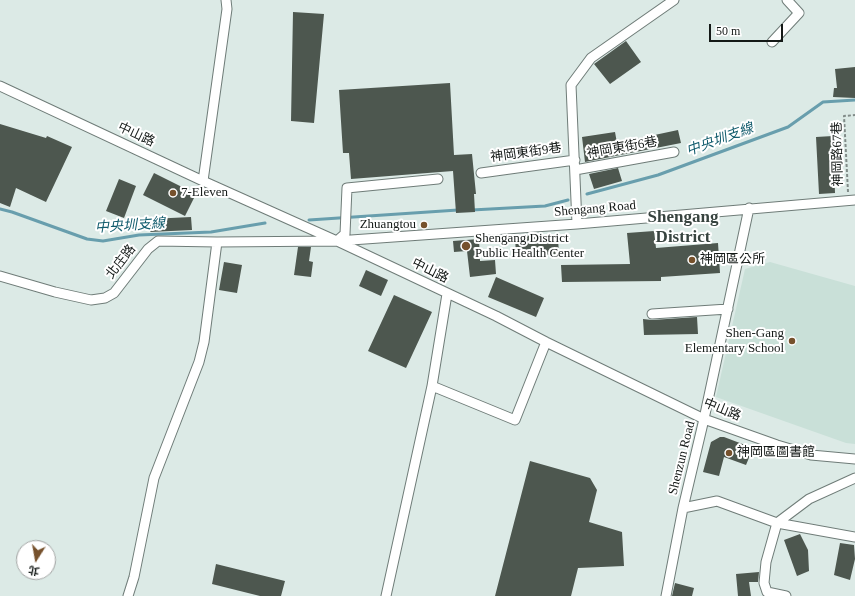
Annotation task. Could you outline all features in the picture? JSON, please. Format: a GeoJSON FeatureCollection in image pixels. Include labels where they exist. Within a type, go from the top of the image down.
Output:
{"type":"FeatureCollection","features":[{"type":"Feature","properties":{"kind":"street"},"geometry":{"type":"LineString","coordinates":[[203,181],[227,9],[226,0]]}},
{"type":"Feature","properties":{"kind":"street"},"geometry":{"type":"LineString","coordinates":[[577,224],[571,85],[591,58],[674,0]]}},
{"type":"Feature","properties":{"kind":"street"},"geometry":{"type":"LineString","coordinates":[[772,42],[799,13],[787,0]]}},
{"type":"Feature","properties":{"kind":"street","name":"中山路"},"geometry":{"type":"LineString","coordinates":[[0,86],[496,316],[704,419],[777,446],[811,455],[855,460]]}},
{"type":"Feature","properties":{"kind":"street","name":"神岡東街6巷"},"geometry":{"type":"LineString","coordinates":[[575,170],[674,152]]}},
{"type":"Feature","properties":{"kind":"street","name":"神岡東街9巷"},"geometry":{"type":"LineString","coordinates":[[481,173],[575,160]]}},
{"type":"Feature","properties":{"kind":"street"},"geometry":{"type":"LineString","coordinates":[[337,241],[345,234],[347,188],[438,179]]}},
{"type":"Feature","properties":{"kind":"street","name":"Shengang Road"},"geometry":{"type":"LineString","coordinates":[[337,241],[577,224],[749,208],[851,201]]}},
{"type":"Feature","properties":{"kind":"street","name":"Shenzun Road"},"geometry":{"type":"LineString","coordinates":[[666,596],[683,508],[704,419],[749,208]]}},
{"type":"Feature","properties":{"kind":"street","name":"北庄路"},"geometry":{"type":"LineString","coordinates":[[0,276],[55,292],[91,300],[105,298],[114,293],[148,249],[158,242],[337,241]]}},
{"type":"Feature","properties":{"kind":"street"},"geometry":{"type":"LineString","coordinates":[[128,596],[134,577],[154,478],[199,362],[204,342],[217,242]]}},
{"type":"Feature","properties":{"kind":"street"},"geometry":{"type":"LineString","coordinates":[[386,596],[432,386],[447,294]]}},
{"type":"Feature","properties":{"kind":"street"},"geometry":{"type":"LineString","coordinates":[[652,314],[728,309]]}},
{"type":"Feature","properties":{"kind":"street"},"geometry":{"type":"LineString","coordinates":[[432,386],[515,420],[546,342]]}},
{"type":"Feature","properties":{"kind":"street"},"geometry":{"type":"LineString","coordinates":[[786,596],[767,592],[764,576],[766,562],[777,523],[809,499],[855,478]]}},
{"type":"Feature","properties":{"kind":"street"},"geometry":{"type":"LineString","coordinates":[[683,508],[717,501],[777,523],[855,537]]}},
{"type":"Feature","properties":{"kind":"path","name":"神岡路67巷"},"geometry":{"type":"LineString","coordinates":[[851,201],[844,116],[855,115]]}},
{"type":"Feature","properties":{"kind":"shaded area","name":"Shen-Gang Elementary School"},"geometry":{"type":"Polygon","coordinates":[[[770,262],[855,286],[855,444],[846,443],[716,397],[745,269],[770,262]]]}},
{"type":"Feature","properties":{"kind":"building"},"geometry":{"type":"Polygon","coordinates":[[[293,12],[324,14],[314,123],[291,121],[293,12]]]}},
{"type":"Feature","properties":{"kind":"building"},"geometry":{"type":"Polygon","coordinates":[[[626,41],[641,62],[610,84],[594,64],[626,41]]]}},
{"type":"Feature","properties":{"kind":"building"},"geometry":{"type":"Polygon","coordinates":[[[855,67],[855,98],[833,97],[834,88],[837,88],[835,69],[855,67]]]}},
{"type":"Feature","properties":{"kind":"building"},"geometry":{"type":"Polygon","coordinates":[[[450,83],[454,155],[472,154],[476,194],[474,194],[475,212],[456,213],[453,171],[351,179],[349,153],[343,153],[339,90],[450,83]]]}},
{"type":"Feature","properties":{"kind":"building"},"geometry":{"type":"Polygon","coordinates":[[[0,124],[46,138],[47,136],[72,147],[46,202],[16,188],[10,207],[0,203],[0,124]]]}},
{"type":"Feature","properties":{"kind":"building"},"geometry":{"type":"Polygon","coordinates":[[[678,130],[681,143],[585,162],[582,137],[615,132],[617,143],[678,130]]]}},
{"type":"Feature","properties":{"kind":"building"},"geometry":{"type":"Polygon","coordinates":[[[833,136],[835,193],[819,194],[816,137],[833,136]]]}},
{"type":"Feature","properties":{"kind":"building"},"geometry":{"type":"Polygon","coordinates":[[[618,168],[622,181],[594,189],[589,174],[618,168]]]}},
{"type":"Feature","properties":{"kind":"building"},"geometry":{"type":"Polygon","coordinates":[[[154,173],[196,194],[185,216],[143,195],[154,173]]]}},
{"type":"Feature","properties":{"kind":"building"},"geometry":{"type":"Polygon","coordinates":[[[119,179],[136,186],[124,218],[106,211],[119,179]]]}},
{"type":"Feature","properties":{"kind":"building"},"geometry":{"type":"Polygon","coordinates":[[[191,217],[192,230],[150,232],[150,219],[191,217]]]}},
{"type":"Feature","properties":{"kind":"building"},"geometry":{"type":"Polygon","coordinates":[[[654,231],[656,248],[718,243],[720,273],[661,277],[661,281],[562,282],[561,265],[630,264],[627,233],[654,231]]]}},
{"type":"Feature","properties":{"kind":"building"},"geometry":{"type":"Polygon","coordinates":[[[536,235],[536,240],[558,239],[559,254],[516,256],[515,236],[536,235]]]}},
{"type":"Feature","properties":{"kind":"building"},"geometry":{"type":"Polygon","coordinates":[[[479,239],[480,261],[495,260],[496,274],[470,277],[467,251],[454,252],[453,241],[479,239]]]}},
{"type":"Feature","properties":{"kind":"building"},"geometry":{"type":"Polygon","coordinates":[[[298,247],[311,247],[309,261],[313,262],[311,277],[294,275],[298,247]]]}},
{"type":"Feature","properties":{"kind":"building"},"geometry":{"type":"Polygon","coordinates":[[[224,262],[242,265],[237,293],[219,290],[224,262]]]}},
{"type":"Feature","properties":{"kind":"building"},"geometry":{"type":"Polygon","coordinates":[[[366,270],[388,280],[381,296],[359,286],[366,270]]]}},
{"type":"Feature","properties":{"kind":"building"},"geometry":{"type":"Polygon","coordinates":[[[496,277],[544,298],[536,317],[488,297],[496,277]]]}},
{"type":"Feature","properties":{"kind":"building"},"geometry":{"type":"Polygon","coordinates":[[[394,295],[432,312],[406,368],[368,351],[394,295]]]}},
{"type":"Feature","properties":{"kind":"building"},"geometry":{"type":"Polygon","coordinates":[[[697,317],[698,334],[644,335],[643,319],[652,320],[697,317]]]}},
{"type":"Feature","properties":{"kind":"building","name":"神岡區圖書館"},"geometry":{"type":"Polygon","coordinates":[[[720,437],[724,437],[753,448],[746,465],[724,457],[719,476],[703,472],[711,442],[720,437]]]}},
{"type":"Feature","properties":{"kind":"building"},"geometry":{"type":"Polygon","coordinates":[[[530,461],[590,478],[597,490],[589,522],[622,532],[624,566],[578,568],[571,596],[495,596],[530,461]]]}},
{"type":"Feature","properties":{"kind":"building"},"geometry":{"type":"Polygon","coordinates":[[[800,534],[808,550],[809,571],[797,576],[784,540],[800,534]]]}},
{"type":"Feature","properties":{"kind":"building"},"geometry":{"type":"Polygon","coordinates":[[[840,543],[854,545],[855,559],[850,580],[834,575],[840,543]]]}},
{"type":"Feature","properties":{"kind":"building"},"geometry":{"type":"Polygon","coordinates":[[[216,564],[285,581],[281,596],[260,596],[212,584],[216,564]]]}},
{"type":"Feature","properties":{"kind":"building"},"geometry":{"type":"Polygon","coordinates":[[[759,572],[758,582],[749,582],[751,596],[738,596],[736,574],[759,572]]]}},
{"type":"Feature","properties":{"kind":"building"},"geometry":{"type":"Polygon","coordinates":[[[675,583],[694,588],[692,596],[672,596],[675,583]]]}},
{"type":"Feature","properties":{"kind":"waterway","name":"中央圳支線"},"geometry":{"type":"LineString","coordinates":[[587,194],[658,175],[788,127],[823,102],[855,100]]}},
{"type":"Feature","properties":{"kind":"waterway","name":"中央圳支線"},"geometry":{"type":"LineString","coordinates":[[472,210],[545,206],[568,200]]}},
{"type":"Feature","properties":{"kind":"waterway","name":"中央圳支線"},"geometry":{"type":"LineString","coordinates":[[0,209],[87,239],[103,241],[139,235],[211,232],[265,223]]}},
{"type":"Feature","properties":{"kind":"waterway","name":"中央圳支線"},"geometry":{"type":"LineString","coordinates":[[309,220],[458,210]]}},
{"type":"Feature","properties":{"kind":"place","name":"7-Eleven"},"geometry":{"type":"Point","coordinates":[173,193]}},
{"type":"Feature","properties":{"kind":"place","name":"Zhuangtou"},"geometry":{"type":"Point","coordinates":[424,225]}},
{"type":"Feature","properties":{"kind":"place","name":"Shengang District Public Health Center"},"geometry":{"type":"Point","coordinates":[466,246]}},
{"type":"Feature","properties":{"kind":"place","name":"神岡區公所"},"geometry":{"type":"Point","coordinates":[692,260]}},
{"type":"Feature","properties":{"kind":"place","name":"Shen-Gang Elementary School"},"geometry":{"type":"Point","coordinates":[792,341]}},
{"type":"Feature","properties":{"kind":"place","name":"神岡區圖書館"},"geometry":{"type":"Point","coordinates":[729,453]}},
{"type":"Feature","properties":{"kind":"district","name":"Shengang District"},"geometry":{"type":"Point","coordinates":[683,228]}}]}
